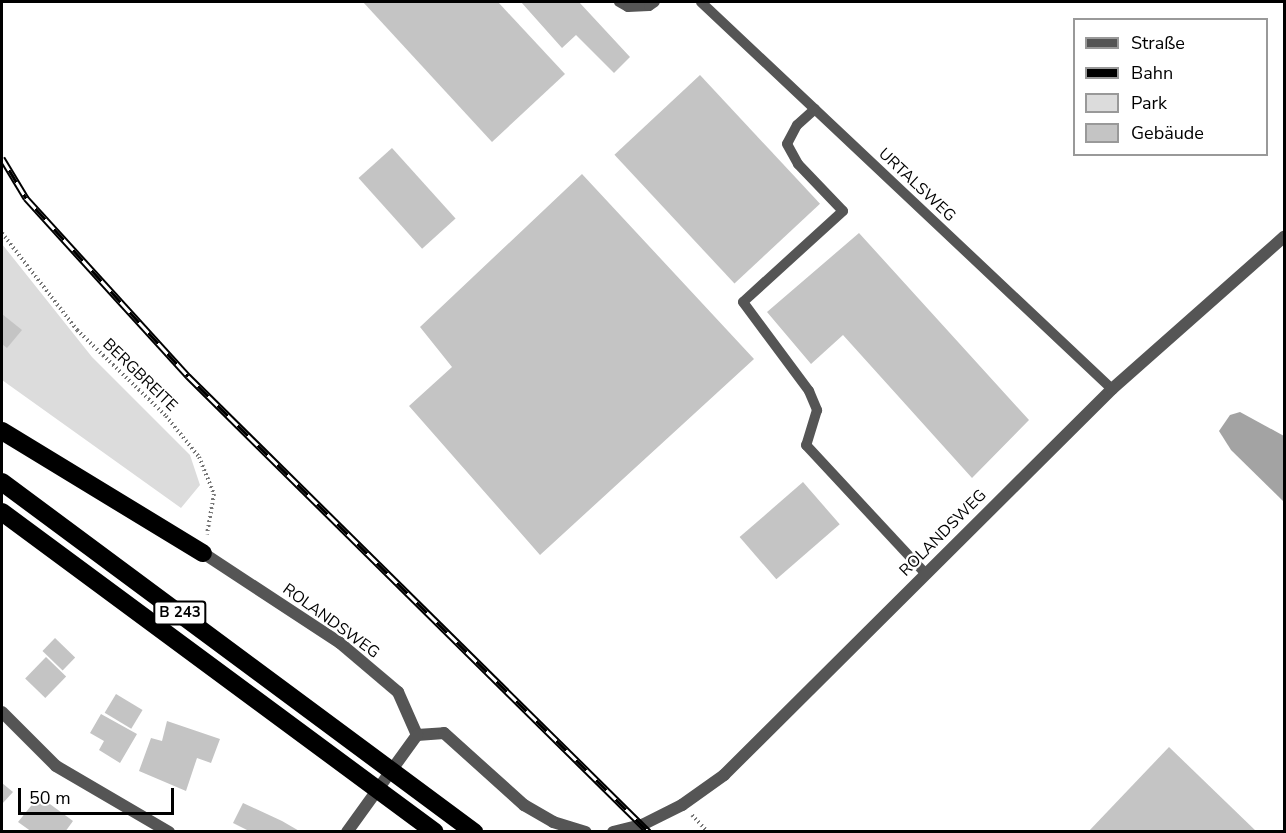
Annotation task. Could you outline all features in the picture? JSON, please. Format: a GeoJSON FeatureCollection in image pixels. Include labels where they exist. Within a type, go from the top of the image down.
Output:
{"type":"FeatureCollection","features":[{"type":"Feature","properties":{"kind":"highway"},"geometry":{"type":"LineString","coordinates":[[2,431],[203,553]]}},
{"type":"Feature","properties":{"kind":"highway","name":"B 243"},"geometry":{"type":"LineString","coordinates":[[2,482],[474,831]]}},
{"type":"Feature","properties":{"kind":"highway","name":"B 243"},"geometry":{"type":"LineString","coordinates":[[2,512],[435,831]]}},
{"type":"Feature","properties":{"kind":"street","name":"ROLANDSWEG"},"geometry":{"type":"LineString","coordinates":[[613,831],[642,825],[682,805],[724,775],[1112,389],[1284,237]]}},
{"type":"Feature","properties":{"kind":"street","name":"ROLANDSWEG"},"geometry":{"type":"LineString","coordinates":[[203,553],[340,643],[390,685],[409,710],[417,735]]}},
{"type":"Feature","properties":{"kind":"street"},"geometry":{"type":"LineString","coordinates":[[2,712],[56,766],[169,831]]}},
{"type":"Feature","properties":{"kind":"street"},"geometry":{"type":"LineString","coordinates":[[348,831],[417,735],[444,733],[524,805],[553,822],[585,831]]}},
{"type":"Feature","properties":{"kind":"lane"},"geometry":{"type":"LineString","coordinates":[[620,2],[628,7],[655,2]]}},
{"type":"Feature","properties":{"kind":"lane","name":"URTALSWEG"},"geometry":{"type":"LineString","coordinates":[[701,2],[1112,389]]}},
{"type":"Feature","properties":{"kind":"lane"},"geometry":{"type":"LineString","coordinates":[[815,109],[797,125],[787,144],[798,164],[843,211],[743,302],[809,391],[817,410],[806,445],[926,574]]}},
{"type":"Feature","properties":{"kind":"path","name":"BERGBREITE"},"geometry":{"type":"LineString","coordinates":[[2,233],[77,330],[166,416],[200,457],[214,494],[203,553]]}},
{"type":"Feature","properties":{"kind":"green space"},"geometry":{"type":"Polygon","coordinates":[[[2,244],[92,357],[190,455],[200,485],[181,508],[2,380],[2,244]]]}},
{"type":"Feature","properties":{"kind":"shaded area"},"geometry":{"type":"Polygon","coordinates":[[[1240,412],[1284,436],[1284,502],[1231,450],[1219,431],[1230,415],[1240,412]]]}},
{"type":"Feature","properties":{"kind":"building"},"geometry":{"type":"Polygon","coordinates":[[[363,2],[498,2],[565,74],[492,142],[363,2]]]}},
{"type":"Feature","properties":{"kind":"building"},"geometry":{"type":"Polygon","coordinates":[[[521,2],[579,2],[630,57],[614,73],[576,35],[562,48],[521,2]]]}},
{"type":"Feature","properties":{"kind":"building"},"geometry":{"type":"Polygon","coordinates":[[[700,75],[820,204],[734,284],[614,155],[700,75]]]}},
{"type":"Feature","properties":{"kind":"building"},"geometry":{"type":"Polygon","coordinates":[[[392,148],[456,219],[422,249],[359,178],[392,148]]]}},
{"type":"Feature","properties":{"kind":"building"},"geometry":{"type":"Polygon","coordinates":[[[582,174],[754,359],[540,555],[409,406],[452,367],[420,327],[582,174]]]}},
{"type":"Feature","properties":{"kind":"building"},"geometry":{"type":"Polygon","coordinates":[[[859,233],[1029,420],[972,478],[843,335],[811,364],[767,312],[859,233]]]}},
{"type":"Feature","properties":{"kind":"building"},"geometry":{"type":"Polygon","coordinates":[[[2,314],[22,330],[7,348],[2,344],[2,314]]]}},
{"type":"Feature","properties":{"kind":"building"},"geometry":{"type":"Polygon","coordinates":[[[803,482],[840,524],[776,579],[740,537],[803,482]]]}},
{"type":"Feature","properties":{"kind":"building"},"geometry":{"type":"Polygon","coordinates":[[[55,638],[75,657],[63,670],[42,651],[55,638]]]}},
{"type":"Feature","properties":{"kind":"building"},"geometry":{"type":"Polygon","coordinates":[[[46,657],[66,676],[45,698],[25,679],[46,657]]]}},
{"type":"Feature","properties":{"kind":"building"},"geometry":{"type":"Polygon","coordinates":[[[116,694],[143,710],[131,729],[105,713],[116,694]]]}},
{"type":"Feature","properties":{"kind":"building"},"geometry":{"type":"Polygon","coordinates":[[[101,714],[137,734],[120,763],[99,750],[104,741],[90,733],[101,714]]]}},
{"type":"Feature","properties":{"kind":"building"},"geometry":{"type":"Polygon","coordinates":[[[167,721],[220,739],[211,763],[197,758],[186,791],[139,771],[151,738],[162,741],[167,721]]]}},
{"type":"Feature","properties":{"kind":"building"},"geometry":{"type":"Polygon","coordinates":[[[1169,747],[1257,832],[1088,832],[1169,747]]]}},
{"type":"Feature","properties":{"kind":"building"},"geometry":{"type":"Polygon","coordinates":[[[2,783],[13,792],[2,804],[2,783]]]}},
{"type":"Feature","properties":{"kind":"building"},"geometry":{"type":"Polygon","coordinates":[[[39,796],[73,821],[65,832],[32,832],[18,822],[39,796]]]}},
{"type":"Feature","properties":{"kind":"building"},"geometry":{"type":"Polygon","coordinates":[[[243,803],[301,832],[251,832],[233,823],[243,803]]]}},
{"type":"Feature","properties":{"kind":"railway"},"geometry":{"type":"LineString","coordinates":[[2,158],[26,198],[188,376],[649,832]]}}]}
